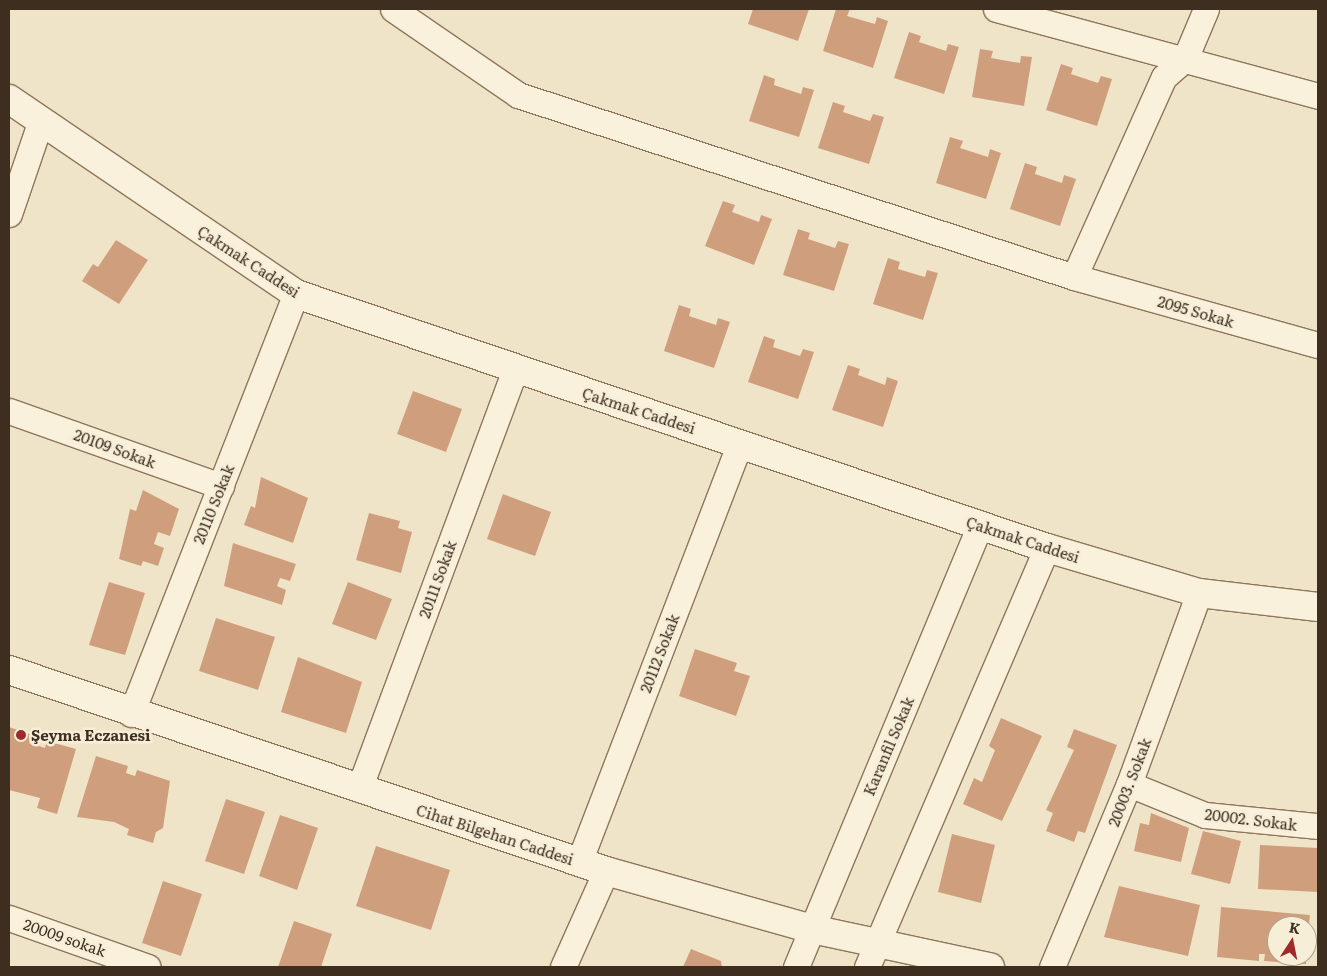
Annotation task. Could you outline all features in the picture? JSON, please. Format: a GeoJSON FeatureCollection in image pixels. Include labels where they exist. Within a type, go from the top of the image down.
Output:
{"type":"FeatureCollection","features":[{"type":"Feature","properties":{"kind":"main road","name":"Çakmak Caddesi"},"geometry":{"type":"LineString","coordinates":[[9,99],[40,123],[296,294],[1047,548],[1199,594],[1318,607]]}},
{"type":"Feature","properties":{"kind":"main road","name":"Cihat Bilgehan Caddesi"},"geometry":{"type":"LineString","coordinates":[[9,670],[130,714],[606,871],[812,929],[872,955],[990,967]]}},
{"type":"Feature","properties":{"kind":"street","name":"2095 Sokak"},"geometry":{"type":"LineString","coordinates":[[393,9],[518,95],[1074,277],[1318,344]]}},
{"type":"Feature","properties":{"kind":"street"},"geometry":{"type":"LineString","coordinates":[[996,9],[1185,58],[1318,96]]}},
{"type":"Feature","properties":{"kind":"street"},"geometry":{"type":"LineString","coordinates":[[1074,277],[1164,77],[1185,58],[1206,9]]}},
{"type":"Feature","properties":{"kind":"street"},"geometry":{"type":"LineString","coordinates":[[9,214],[40,123]]}},
{"type":"Feature","properties":{"kind":"street","name":"20110 Sokak"},"geometry":{"type":"LineString","coordinates":[[130,714],[296,294]]}},
{"type":"Feature","properties":{"kind":"street","name":"20111 Sokak"},"geometry":{"type":"LineString","coordinates":[[358,789],[515,369]]}},
{"type":"Feature","properties":{"kind":"street","name":"20109 Sokak"},"geometry":{"type":"LineString","coordinates":[[9,411],[220,486]]}},
{"type":"Feature","properties":{"kind":"street","name":"20112 Sokak"},"geometry":{"type":"LineString","coordinates":[[579,862],[740,443]]}},
{"type":"Feature","properties":{"kind":"street","name":"Karanfil Sokak"},"geometry":{"type":"LineString","coordinates":[[796,967],[980,525]]}},
{"type":"Feature","properties":{"kind":"street"},"geometry":{"type":"LineString","coordinates":[[872,955],[1047,548]]}},
{"type":"Feature","properties":{"kind":"street","name":"20003. Sokak"},"geometry":{"type":"LineString","coordinates":[[1052,967],[1129,784],[1199,594]]}},
{"type":"Feature","properties":{"kind":"street","name":"20002. Sokak"},"geometry":{"type":"LineString","coordinates":[[1129,784],[1205,815],[1318,826]]}},
{"type":"Feature","properties":{"kind":"street"},"geometry":{"type":"LineString","coordinates":[[563,967],[606,871]]}},
{"type":"Feature","properties":{"kind":"street","name":"20009 sokak"},"geometry":{"type":"LineString","coordinates":[[9,918],[96,956],[148,967]]}},
{"type":"Feature","properties":{"kind":"building"},"geometry":{"type":"Polygon","coordinates":[[[753,9],[809,9],[798,41],[748,24],[753,9]]]}},
{"type":"Feature","properties":{"kind":"building"},"geometry":{"type":"Polygon","coordinates":[[[836,9],[850,9],[847,16],[875,24],[877,17],[888,21],[873,68],[823,51],[836,9]]]}},
{"type":"Feature","properties":{"kind":"building"},"geometry":{"type":"Polygon","coordinates":[[[909,32],[921,36],[919,42],[946,51],[948,44],[959,47],[944,94],[894,78],[909,32]]]}},
{"type":"Feature","properties":{"kind":"building"},"geometry":{"type":"Polygon","coordinates":[[[980,49],[993,51],[991,58],[1020,63],[1021,56],[1032,57],[1024,106],[972,97],[980,49]]]}},
{"type":"Feature","properties":{"kind":"building"},"geometry":{"type":"Polygon","coordinates":[[[1061,64],[1073,68],[1071,74],[1098,83],[1101,76],[1112,79],[1097,126],[1046,110],[1061,64]]]}},
{"type":"Feature","properties":{"kind":"building"},"geometry":{"type":"Polygon","coordinates":[[[764,75],[775,79],[774,85],[801,94],[803,87],[814,90],[799,137],[749,121],[764,75]]]}},
{"type":"Feature","properties":{"kind":"building"},"geometry":{"type":"Polygon","coordinates":[[[833,102],[845,106],[843,112],[870,121],[873,114],[884,117],[869,164],[818,148],[833,102]]]}},
{"type":"Feature","properties":{"kind":"building"},"geometry":{"type":"Polygon","coordinates":[[[950,137],[963,141],[960,148],[988,157],[990,149],[1001,153],[986,199],[936,183],[950,137]]]}},
{"type":"Feature","properties":{"kind":"building"},"geometry":{"type":"Polygon","coordinates":[[[1025,163],[1037,167],[1035,174],[1062,183],[1064,175],[1076,179],[1060,226],[1010,209],[1025,163]]]}},
{"type":"Feature","properties":{"kind":"building"},"geometry":{"type":"Polygon","coordinates":[[[723,201],[735,205],[732,212],[759,222],[761,215],[772,219],[754,265],[705,246],[723,201]]]}},
{"type":"Feature","properties":{"kind":"building"},"geometry":{"type":"Polygon","coordinates":[[[798,229],[810,233],[808,239],[835,248],[838,241],[849,244],[834,291],[783,275],[798,229]]]}},
{"type":"Feature","properties":{"kind":"building"},"geometry":{"type":"Polygon","coordinates":[[[116,240],[148,260],[119,304],[82,281],[93,264],[98,267],[116,240]]]}},
{"type":"Feature","properties":{"kind":"building"},"geometry":{"type":"Polygon","coordinates":[[[888,258],[900,262],[898,269],[925,277],[927,270],[938,273],[923,320],[873,304],[888,258]]]}},
{"type":"Feature","properties":{"kind":"building"},"geometry":{"type":"Polygon","coordinates":[[[679,305],[691,309],[689,316],[716,325],[718,318],[730,322],[714,368],[664,351],[679,305]]]}},
{"type":"Feature","properties":{"kind":"building"},"geometry":{"type":"Polygon","coordinates":[[[764,336],[775,340],[773,347],[800,356],[803,349],[814,352],[798,399],[748,382],[764,336]]]}},
{"type":"Feature","properties":{"kind":"building"},"geometry":{"type":"Polygon","coordinates":[[[848,365],[860,369],[858,375],[885,385],[887,377],[898,381],[883,427],[832,410],[848,365]]]}},
{"type":"Feature","properties":{"kind":"building"},"geometry":{"type":"Polygon","coordinates":[[[413,391],[462,409],[446,452],[397,434],[413,391]]]}},
{"type":"Feature","properties":{"kind":"building"},"geometry":{"type":"Polygon","coordinates":[[[261,477],[308,498],[293,543],[244,525],[251,506],[255,508],[261,477]]]}},
{"type":"Feature","properties":{"kind":"building"},"geometry":{"type":"Polygon","coordinates":[[[143,490],[179,509],[170,536],[158,532],[154,544],[164,548],[158,566],[143,561],[141,566],[119,559],[130,509],[136,511],[143,490]]]}},
{"type":"Feature","properties":{"kind":"building"},"geometry":{"type":"Polygon","coordinates":[[[503,494],[551,512],[535,556],[487,539],[503,494]]]}},
{"type":"Feature","properties":{"kind":"building"},"geometry":{"type":"Polygon","coordinates":[[[369,513],[400,521],[398,528],[412,532],[401,573],[356,560],[369,513]]]}},
{"type":"Feature","properties":{"kind":"building"},"geometry":{"type":"Polygon","coordinates":[[[233,543],[296,564],[290,581],[280,578],[277,586],[286,590],[282,605],[224,586],[233,543]]]}},
{"type":"Feature","properties":{"kind":"building"},"geometry":{"type":"Polygon","coordinates":[[[109,582],[145,593],[125,655],[89,645],[109,582]]]}},
{"type":"Feature","properties":{"kind":"building"},"geometry":{"type":"Polygon","coordinates":[[[348,582],[392,599],[376,640],[332,624],[348,582]]]}},
{"type":"Feature","properties":{"kind":"building"},"geometry":{"type":"Polygon","coordinates":[[[216,618],[275,637],[258,690],[199,671],[216,618]]]}},
{"type":"Feature","properties":{"kind":"building"},"geometry":{"type":"Polygon","coordinates":[[[695,649],[737,663],[734,671],[750,676],[736,716],[679,696],[695,649]]]}},
{"type":"Feature","properties":{"kind":"building"},"geometry":{"type":"Polygon","coordinates":[[[298,657],[362,682],[346,733],[281,712],[298,657]]]}},
{"type":"Feature","properties":{"kind":"building"},"geometry":{"type":"Polygon","coordinates":[[[1001,718],[1042,736],[1002,821],[963,804],[974,778],[982,782],[995,750],[989,746],[1001,718]]]}},
{"type":"Feature","properties":{"kind":"building"},"geometry":{"type":"Polygon","coordinates":[[[9,727],[32,735],[30,743],[45,748],[47,741],[76,749],[57,814],[37,808],[40,798],[9,790],[9,727]]]}},
{"type":"Feature","properties":{"kind":"building"},"geometry":{"type":"Polygon","coordinates":[[[1074,729],[1117,745],[1085,833],[1078,831],[1074,842],[1046,831],[1053,813],[1046,810],[1074,750],[1067,747],[1074,729]]]}},
{"type":"Feature","properties":{"kind":"building"},"geometry":{"type":"Polygon","coordinates":[[[96,756],[128,766],[126,773],[135,776],[137,770],[170,781],[163,828],[156,832],[153,843],[127,835],[129,829],[114,822],[77,817],[96,756]]]}},
{"type":"Feature","properties":{"kind":"building"},"geometry":{"type":"Polygon","coordinates":[[[226,799],[265,812],[244,874],[205,861],[226,799]]]}},
{"type":"Feature","properties":{"kind":"building"},"geometry":{"type":"Polygon","coordinates":[[[1151,813],[1189,828],[1181,862],[1134,851],[1140,823],[1149,825],[1151,813]]]}},
{"type":"Feature","properties":{"kind":"building"},"geometry":{"type":"Polygon","coordinates":[[[280,815],[318,828],[297,890],[259,876],[280,815]]]}},
{"type":"Feature","properties":{"kind":"building"},"geometry":{"type":"Polygon","coordinates":[[[1203,831],[1241,841],[1230,884],[1191,874],[1203,831]]]}},
{"type":"Feature","properties":{"kind":"building"},"geometry":{"type":"Polygon","coordinates":[[[952,834],[995,845],[981,903],[938,892],[952,834]]]}},
{"type":"Feature","properties":{"kind":"building"},"geometry":{"type":"Polygon","coordinates":[[[1260,845],[1318,848],[1318,892],[1258,889],[1260,845]]]}},
{"type":"Feature","properties":{"kind":"building"},"geometry":{"type":"Polygon","coordinates":[[[376,846],[450,870],[431,930],[356,906],[376,846]]]}},
{"type":"Feature","properties":{"kind":"building"},"geometry":{"type":"Polygon","coordinates":[[[163,881],[202,894],[181,956],[142,943],[163,881]]]}},
{"type":"Feature","properties":{"kind":"building"},"geometry":{"type":"Polygon","coordinates":[[[1119,886],[1200,905],[1188,956],[1104,937],[1119,886]]]}},
{"type":"Feature","properties":{"kind":"building"},"geometry":{"type":"Polygon","coordinates":[[[1221,907],[1310,915],[1267,916],[1267,961],[1264,961],[1265,954],[1259,954],[1259,961],[1217,957],[1221,907]]]}},
{"type":"Feature","properties":{"kind":"building"},"geometry":{"type":"Polygon","coordinates":[[[294,921],[332,934],[321,967],[278,967],[294,921]]]}},
{"type":"Feature","properties":{"kind":"building"},"geometry":{"type":"Polygon","coordinates":[[[691,949],[721,961],[722,967],[683,967],[691,949]]]}},
{"type":"Feature","properties":{"kind":"place","name":"Şeyma Eczanesi"},"geometry":{"type":"Point","coordinates":[21,735]}}]}
